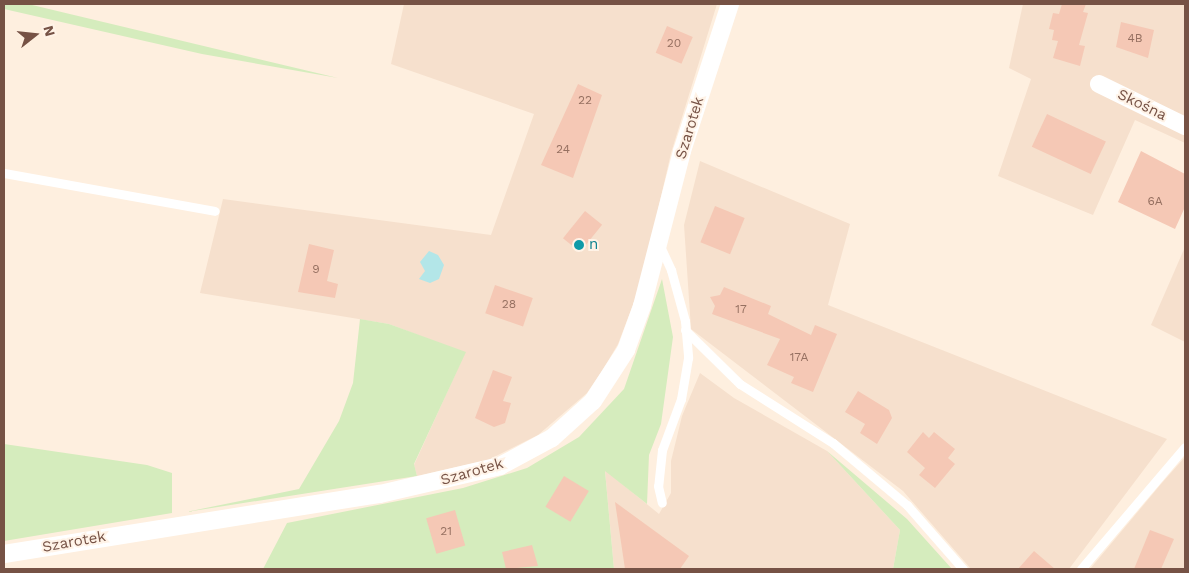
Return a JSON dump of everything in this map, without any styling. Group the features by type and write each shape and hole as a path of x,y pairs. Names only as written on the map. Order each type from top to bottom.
{"street":[{"name":"Szarotek","path":"4,554 380,494 500,466 552,438 593,401 612,376 633,332 659,244 682,151 730,4"},
{"name":"Skośna","path":"1099,84 1185,126"}],"lane":[{"path":"4,173 214,211"},
{"path":"659,244 671,270 685,330 688,358 682,391 662,450 658,486 662,504"},
{"path":"685,330 740,384 833,443 906,505 963,569"},
{"path":"1081,569 1185,447"}],"shaded area":[{"path":"404,4 717,4 671,153 641,284 618,344 602,371 587,393 538,435 488,460 417,476 414,465 465,353 389,324 200,293 223,199 491,235 534,114 391,64"},
{"path":"1023,4 1185,4 1185,143 1135,120 1093,215 998,176 1031,79 1009,68"},
{"path":"700,161 850,224 828,305 1167,439 1069,569 971,569 903,491 691,329 684,225"},
{"path":"1185,247 1185,342 1151,325"},
{"path":"700,373 734,398 827,451 900,530 893,569 614,569 605,470 659,514 671,493 671,461 682,416"},
{"path":"1185,457 1185,569 1090,569 1161,484"}],"green space":[{"path":"4,4 28,4 338,78 202,54 4,9"},
{"path":"662,279 673,337 661,424 649,455 647,504 605,471 614,569 263,569 287,523 463,488 527,468 579,437 624,389"},
{"path":"360,319 389,324 466,352 414,464 417,476 186,512 299,489 339,421 353,383"},
{"path":"4,444 147,465 172,473 172,513 4,541"},
{"path":"827,451 907,519 952,569 893,569 900,530"}],"water":[{"path":"429,251 438,255 444,265 439,279 430,283 419,279 425,271 420,262"}],"building":[{"path":"1062,4 1086,4 1083,12 1088,13 1079,45 1085,46 1080,66 1053,58 1058,41 1052,40 1054,30 1049,29 1053,13 1059,14"},
{"path":"1121,22 1154,30 1148,58 1116,47"},
{"path":"667,26 693,37 681,64 656,53"},
{"path":"578,84 602,95 573,178 541,165"},
{"path":"1047,114 1106,141 1091,174 1032,147"},
{"path":"1141,151 1185,174 1185,207 1175,229 1118,202"},
{"path":"715,206 745,218 730,254 700,242"},
{"path":"585,211 602,225 580,252 563,238"},
{"path":"309,244 334,250 327,281 338,284 335,298 298,292"},
{"path":"495,285 533,298 523,326 485,313"},
{"path":"724,287 771,306 768,314 811,335 815,325 837,334 813,392 791,383 794,377 767,365 780,339 712,314 715,306 710,297 720,295"},
{"path":"493,370 512,377 503,401 511,403 505,423 494,427 475,418"},
{"path":"858,391 889,410 892,418 877,444 860,433 865,424 845,412"},
{"path":"923,432 929,438 934,432 955,449 948,458 955,464 935,488 919,475 925,468 907,452"},
{"path":"564,476 589,491 570,522 545,507"},
{"path":"615,502 689,556 680,569 625,569"},
{"path":"455,510 465,546 436,554 426,518"},
{"path":"1150,530 1174,539 1161,569 1134,569"},
{"path":"532,545 538,566 506,569 502,552"},
{"path":"1034,551 1055,569 1018,569"}],"place":[{"name":"n","path":"579,245"}]}
